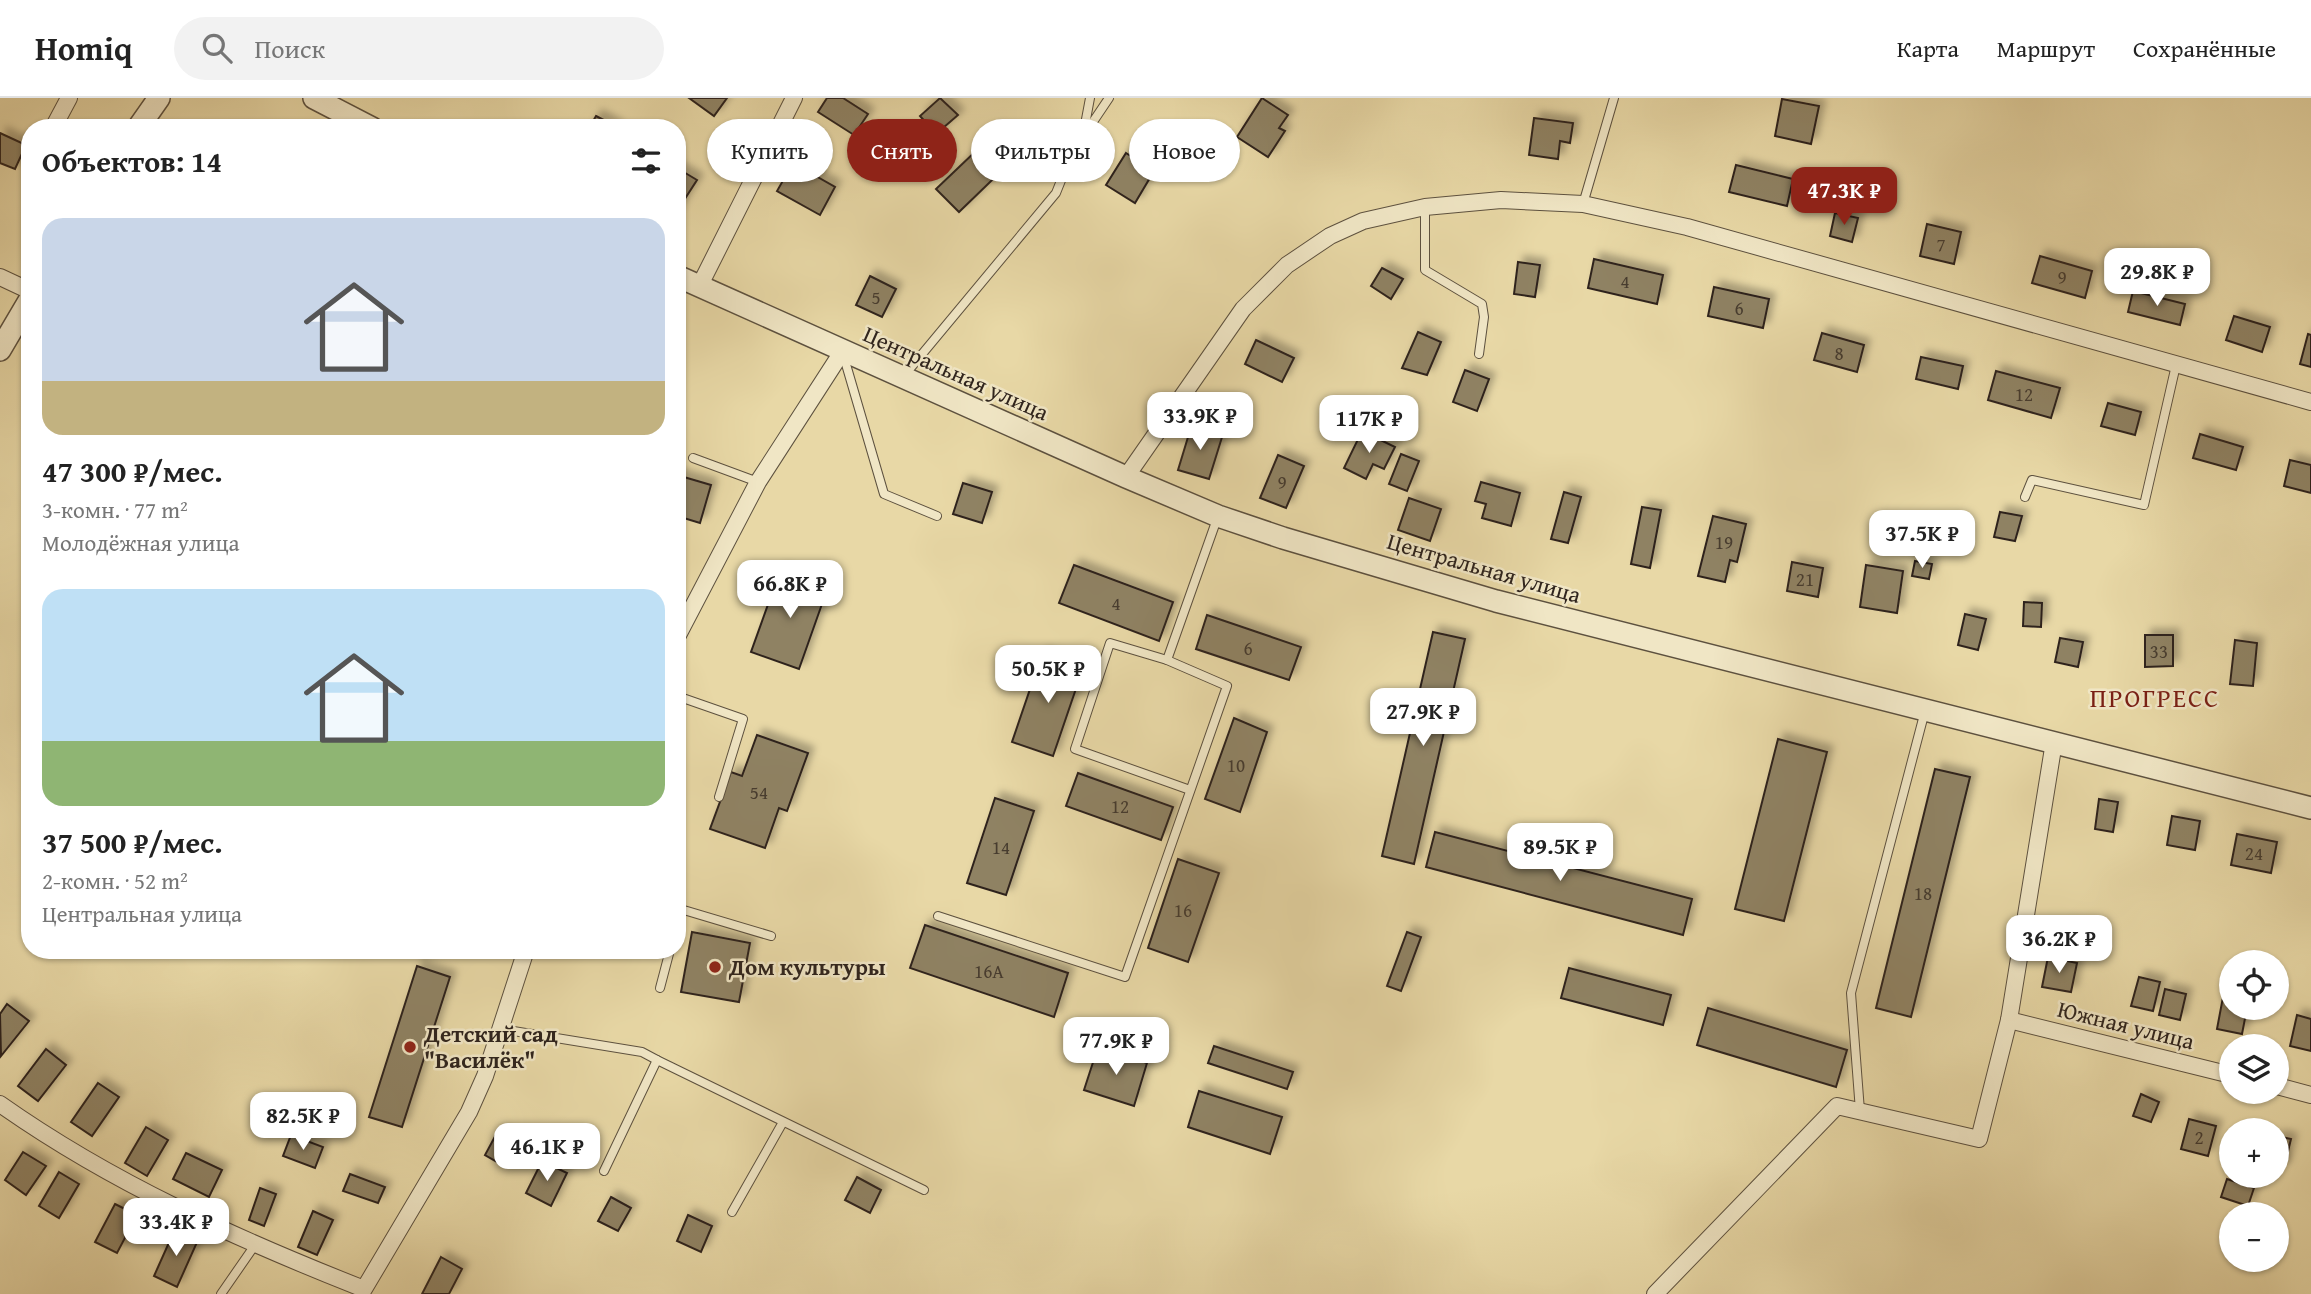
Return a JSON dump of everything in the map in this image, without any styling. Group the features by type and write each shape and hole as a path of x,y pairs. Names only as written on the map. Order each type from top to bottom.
{"street":[{"path":"58,119 69,98"},
{"path":"144,119 159,98"},
{"path":"699,287 794,98"},
{"path":"319,99 353,119"},
{"path":"1126,477 1243,309 1287,265 1330,236 1363,221 1425,207 1501,200 1583,204 1687,227 2311,402"},
{"path":"0,277 21,287"},
{"name":"Центральная улица","path":"686,280 842,352 903,376 1218,516 1496,601 2311,808"},
{"path":"0,350 21,314"},
{"path":"686,620 758,482 842,352"},
{"path":"1655,1294 1837,1106 1979,1139 2009,1020 2054,742"},
{"path":"0,1104 59,1145 255,1245 369,1291 469,1112 501,1028 523,959"},
{"name":"Южная улица","path":"2009,1020 2219,1072"},
{"path":"2289,1089 2311,1095"}],"lane":[{"path":"1086,119 1090,98"},
{"path":"1093,119 1109,98"},
{"path":"1583,204 1614,98"},
{"path":"903,376 1056,193 1060,182"},
{"path":"1425,207 1425,270 1482,304 1484,317 1479,354"},
{"path":"842,352 884,494 937,516"},
{"path":"2025,497 2032,480 2144,505 2176,365"},
{"path":"693,458 758,482"},
{"path":"1167,660 1218,516"},
{"path":"938,916 1125,977 1227,686 1167,660 1110,643 1075,749 1190,790"},
{"path":"686,699 743,719 719,797"},
{"path":"1860,1111 1851,993 1925,711"},
{"path":"686,911 771,936"},
{"path":"660,988 668,959"},
{"path":"501,1028 642,1052 924,1190"},
{"path":"604,1171 657,1060"},
{"path":"732,1212 783,1122"},
{"path":"221,1294 255,1245"}],"building":[{"path":"689,98 727,98 714,116"},
{"path":"827,98 843,98 868,114 865,119 847,119 847,131 833,119 818,112"},
{"path":"940,98 958,115 953,119 923,119 920,116"},
{"path":"1262,98 1288,115 1279,128 1285,131 1268,157 1240,139 1240,132"},
{"path":"1782,99 1819,106 1811,144 1775,136"},
{"path":"1534,118 1573,123 1570,143 1560,141 1558,159 1529,155"},
{"path":"0,133 21,143 21,156 15,169 0,163"},
{"path":"1126,153 1129,155 1129,182 1147,182 1135,203 1106,185 1108,182 1115,182 1115,171"},
{"path":"971,156 971,182 990,182 959,212 936,189 943,182 957,182 957,169"},
{"path":"1736,165 1793,179 1787,206 1729,192"},
{"path":"686,173 697,180 686,197"},
{"path":"782,182 826,182 835,187 820,215 777,191"},
{"path":"1835,213 1858,218 1852,242 1830,236"},
{"path":"1927,224 1961,232 1954,264 1920,256"},
{"path":"2040,256 2092,271 2085,298 2032,283"},
{"path":"1594,259 1663,275 1657,304 1588,288"},
{"path":"1518,262 1540,265 1535,297 1514,294"},
{"path":"1382,268 1403,279 1391,299 1371,286"},
{"path":"870,276 896,289 882,317 856,305"},
{"path":"1714,287 1769,299 1763,328 1708,316"},
{"path":"2133,291 2185,304 2180,325 2128,312"},
{"path":"2234,316 2270,327 2262,352 2226,340"},
{"path":"1418,332 1441,342 1427,375 1402,368"},
{"path":"1822,333 1864,345 1857,372 1814,360"},
{"path":"2308,334 2311,335 2311,367 2300,364"},
{"path":"1256,340 1294,358 1282,382 1245,364"},
{"path":"1921,357 1963,366 1958,389 1916,379"},
{"path":"1465,370 1489,379 1477,411 1453,402"},
{"path":"1996,371 2060,388 2051,418 1988,400"},
{"path":"2108,403 2141,412 2135,435 2101,426"},
{"path":"1192,424 1223,434 1209,479 1178,470"},
{"path":"1362,431 1395,447 1384,469 1373,464 1366,479 1344,468"},
{"path":"2200,434 2243,447 2236,470 2193,458"},
{"path":"1401,454 1419,461 1407,491 1389,484"},
{"path":"1278,455 1304,466 1286,508 1260,498"},
{"path":"2290,460 2311,465 2311,493 2284,486"},
{"path":"686,478 711,485 700,523 686,519"},
{"path":"1481,482 1520,493 1511,526 1482,518 1486,504 1475,501"},
{"path":"963,483 992,492 982,523 953,514"},
{"path":"1564,492 1581,497 1568,543 1551,539"},
{"path":"1409,498 1441,509 1430,541 1398,530"},
{"path":"1642,507 1661,510 1650,568 1631,564"},
{"path":"2000,512 2022,516 2015,541 1994,537"},
{"path":"1713,516 1746,524 1737,562 1730,560 1725,582 1698,576"},
{"path":"1915,561 1932,564 1929,579 1912,576"},
{"path":"1792,562 1823,568 1818,597 1787,591"},
{"path":"1074,565 1173,602 1159,641 1059,603"},
{"path":"1866,565 1903,571 1897,613 1860,607"},
{"path":"780,571 828,587 799,669 751,652"},
{"path":"2024,602 2042,603 2041,627 2023,626"},
{"path":"1965,614 1986,619 1978,650 1958,645"},
{"path":"1207,615 1301,647 1289,680 1196,649"},
{"path":"1433,632 1465,639 1414,864 1382,856"},
{"path":"2145,635 2173,635 2173,666 2145,667"},
{"path":"2060,638 2083,642 2078,667 2055,662"},
{"path":"2235,640 2257,643 2253,686 2230,684"},
{"path":"1042,654 1083,668 1053,756 1012,742"},
{"path":"1234,718 1267,732 1240,812 1205,799"},
{"path":"757,735 808,753 787,811 779,808 765,848 710,829 731,772 742,776"},
{"path":"1778,739 1827,752 1784,921 1735,909"},
{"path":"1935,769 1970,777 1911,1017 1876,1008"},
{"path":"1078,773 1173,807 1161,840 1066,806"},
{"path":"995,798 1034,811 1006,895 967,883"},
{"path":"2099,799 2118,802 2113,832 2095,829"},
{"path":"2172,816 2200,821 2195,850 2167,845"},
{"path":"1435,832 1692,899 1683,935 1426,867"},
{"path":"2237,834 2277,842 2271,873 2231,865"},
{"path":"1178,859 1219,873 1188,962 1148,948"},
{"path":"925,925 1068,973 1054,1017 910,968"},
{"name":"Дом культуры","path":"692,932 750,943 739,1002 681,992"},
{"path":"1407,932 1421,937 1401,991 1387,986"},
{"path":"2048,957 2077,963 2071,992 2042,987"},
{"name":"Детский сад \"Василёк\"","path":"417,966 450,977 402,1127 369,1117"},
{"path":"1569,968 1671,995 1663,1025 1561,998"},
{"path":"2139,977 2160,982 2153,1011 2131,1006"},
{"path":"2165,989 2186,994 2180,1020 2159,1015"},
{"path":"7,1004 29,1021 1,1056 0,1014"},
{"path":"1708,1008 1847,1050 1836,1087 1697,1045"},
{"path":"2297,1015 2311,1019 2311,1051 2290,1046"},
{"path":"2219,1018 2245,1020 2242,1034 2217,1029"},
{"path":"1214,1046 1293,1072 1287,1089 1208,1063"},
{"path":"1098,1047 1147,1063 1134,1106 1084,1090"},
{"path":"46,1049 66,1065 38,1101 18,1086"},
{"path":"98,1083 119,1097 92,1136 71,1122"},
{"path":"1199,1091 1282,1117 1270,1154 1188,1127"},
{"path":"2141,1094 2159,1102 2151,1122 2133,1116"},
{"path":"2189,1119 2216,1126 2208,1156 2181,1149"},
{"path":"146,1127 168,1140 147,1176 125,1163"},
{"path":"498,1131 519,1143 506,1167 485,1155"},
{"path":"291,1135 323,1147 315,1168 283,1156"},
{"path":"23,1152 46,1166 26,1195 5,1180"},
{"path":"186,1153 222,1170 209,1197 173,1179"},
{"path":"542,1161 567,1173 551,1206 526,1193"},
{"path":"59,1172 79,1184 59,1218 39,1206"},
{"path":"350,1174 385,1187 378,1203 343,1191"},
{"path":"857,1177 881,1190 870,1213 845,1200"},
{"path":"260,1188 276,1194 264,1226 249,1220"},
{"path":"2224,1188 2254,1188 2249,1202 2236,1202 2221,1197"},
{"path":"611,1197 631,1208 618,1231 598,1221"},
{"path":"115,1204 137,1215 117,1253 95,1242"},
{"path":"313,1211 333,1220 317,1255 298,1247"},
{"path":"688,1215 712,1226 701,1252 677,1241"},
{"path":"175,1229 198,1240 177,1287 154,1276"},
{"path":"441,1257 462,1269 449,1294 422,1294"}],"place":[{"name":"Дом культуры","path":"715,967"},
{"name":"Детский сад \"Василёк\"","path":"410,1047"}],"district":[{"name":"ПРОГРЕСС","path":"2155,698"}]}
